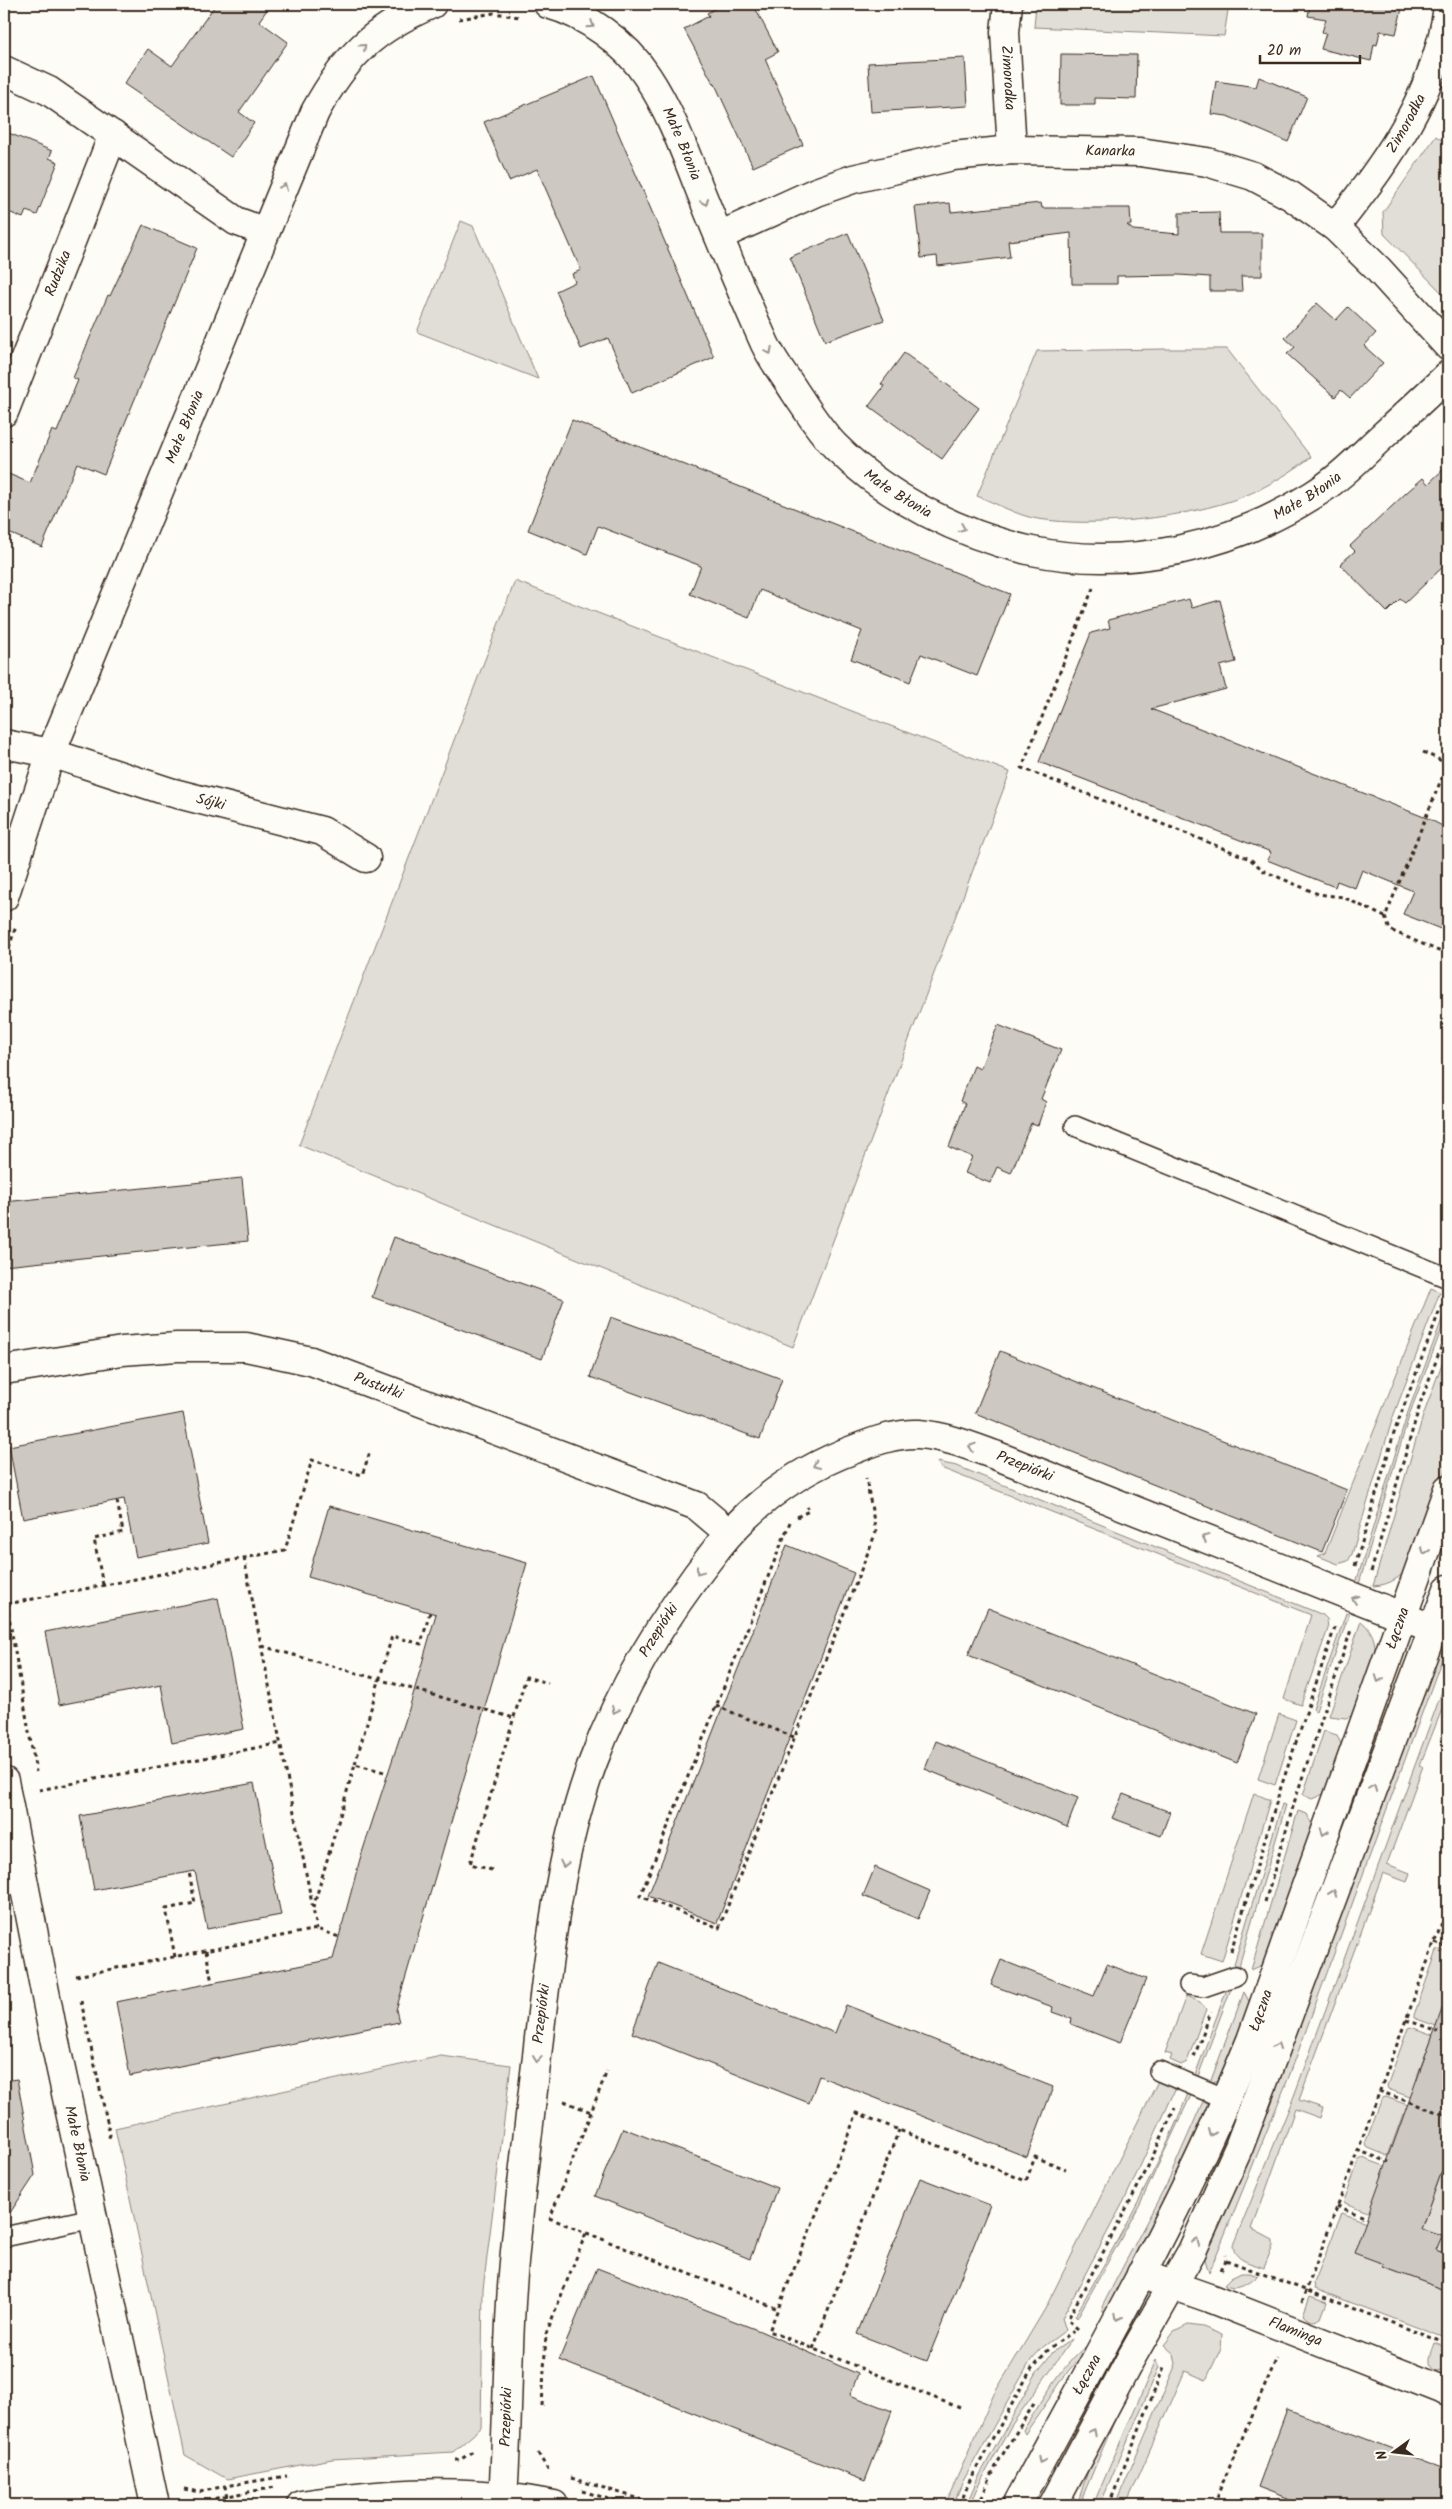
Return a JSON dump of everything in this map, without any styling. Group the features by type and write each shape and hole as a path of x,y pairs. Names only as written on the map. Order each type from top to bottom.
{"street":[{"name":"Małe Błonia","path":"12,907 51,753 315,112 348,60 377,34 404,16 432,4"},
{"name":"Małe Błonia","path":"548,4 582,18 607,35 626,50 646,74 667,112 769,351 811,416 835,446 873,479 932,515 1008,545 1051,555 1139,556 1170,552 1222,539 1272,519 1315,494 1347,470 1448,375"},
{"name":"Zimorodka","path":"1008,4 1005,32 1012,150"},
{"name":"Zimorodka","path":"1335,226 1368,185 1412,117 1430,80 1445,33 1448,7"},
{"path":"4,70 49,91 236,221 265,232"},
{"name":"Rudzika","path":"4,412 113,135"},
{"name":"Kanarka","path":"719,236 816,192 853,179 953,156 1012,150 1140,152 1207,162 1253,176 1291,196 1335,226 1448,346"},
{"path":"4,744 51,753"},
{"name":"Sójki","path":"51,753 170,792 322,831 366,858"},
{"name":"Pustułki","path":"4,1370 122,1351 177,1347 246,1347 311,1361 697,1506 729,1533"},
{"name":"Przepiórki","path":"503,2497 515,2245 552,1930 564,1863 586,1784 615,1710 667,1618 729,1533 776,1490 808,1468 876,1441 906,1435 932,1436 995,1455 1434,1629"},
{"name":"Łączna","path":"1016,2505 1141,2274 1192,2174 1226,2099 1250,2040 1448,1489"},
{"name":"Łączna","path":"1053,2505 1192,2251 1257,2101 1342,1866 1448,1589"},
{"name":"Małe Błonia","path":"4,1781 93,2218 154,2505"},
{"name":"Flaminga","path":"1141,2274 1448,2392"},
{"path":"301,2505 401,2493 448,2492 503,2497 554,2505"}],"lane":[{"path":"1075,1126 1448,1278"},
{"path":"1190,1985 1203,1987 1235,1976"},
{"path":"1159,2071 1226,2099"},
{"path":"4,2237 93,2218"}],"path":[{"path":"455,20 494,13 523,18"},
{"path":"1096,578 1022,768 1250,859 1264,871 1318,894 1343,897 1385,917"},
{"path":"1423,752 1448,763 1385,917 1390,930 1448,955"},
{"path":"4,963 12,907"},
{"path":"1351,1574 1357,1561 1409,1391 1442,1302"},
{"path":"1369,1577 1421,1401 1448,1329"},
{"path":"7,1604 284,1550 312,1460 362,1475 370,1452"},
{"path":"806,1502 809,1511 790,1520 640,1896 719,1928 876,1532 866,1475"},
{"path":"103,1585 94,1539 123,1532 117,1501"},
{"path":"244,1558 317,1929"},
{"path":"313,1909 392,1636 421,1644 430,1612"},
{"path":"1231,1953 1284,1778 1337,1616"},
{"path":"262,1646 514,1718"},
{"path":"492,1870 470,1864 526,1677 548,1683"},
{"path":"716,1706 794,1737"},
{"path":"39,1790 281,1742"},
{"path":"355,1764 388,1773"},
{"path":"175,1957 166,1909 195,1903 189,1872"},
{"path":"1306,2289 1448,1906"},
{"path":"76,1976 317,1929 339,1937"},
{"path":"1435,1943 1448,1948"},
{"path":"206,1951 212,1983"},
{"path":"1192,2063 1214,2004"},
{"path":"1406,2020 1438,2031"},
{"path":"550,2218 607,2071"},
{"path":"1379,2091 1448,2116"},
{"path":"559,2099 591,2112"},
{"path":"1072,2324 1069,2317 1145,2173 1176,2107"},
{"path":"960,2408 769,2331 856,2113 1026,2181 1035,2157 1066,2169"},
{"path":"813,2348 899,2130"},
{"path":"1357,2150 1389,2162"},
{"path":"1337,2206 1367,2218"},
{"path":"543,2216 778,2309"},
{"path":"542,2406 546,2334 586,2233"},
{"path":"1226,2260 1448,2344"},
{"path":"960,2505 969,2482 1032,2368 1050,2348 1076,2328"},
{"path":"1212,2505 1280,2352 1292,2331"},
{"path":"1109,2505 1157,2387 1165,2366 1165,2358"},
{"path":"536,2448 544,2466 552,2473"},
{"path":"564,2476 606,2487 660,2505"}],"shaded area":[{"path":"1036,4 1229,4 1224,36 1034,27"},
{"path":"1436,136 1448,145 1448,299 1384,234 1383,212"},
{"path":"461,221 473,226 538,379 417,332"},
{"path":"1227,349 1311,457 1278,479 1242,497 1195,511 1168,516 1114,522 1061,522 1030,517 977,496 1037,351"},
{"path":"515,581 1010,772 793,1347 299,1145"},
{"path":"1431,1288 1440,1292 1393,1417 1352,1554 1348,1561 1338,1564 1318,1556 1325,1553"},
{"path":"1448,1303 1448,1312 1410,1413 1359,1584 1356,1583 1408,1412"},
{"path":"1448,1347 1448,1465 1412,1563 1395,1579 1385,1584 1373,1586 1423,1416"},
{"path":"937,1462 957,1466 1323,1615 1327,1619 1328,1629 1301,1705 1284,1699 1311,1615 941,1468"},
{"path":"1346,1613 1349,1614 1316,1711 1313,1709"},
{"path":"1448,1615 1448,1642 1290,2074 1209,2273 1204,2256"},
{"path":"1361,1621 1370,1630 1374,1641 1374,1666 1370,1678 1356,1714 1346,1718 1329,1716"},
{"path":"1448,1675 1448,1694 1420,1765 1423,1766 1387,1864 1410,1873 1407,1882 1383,1873 1299,2100 1323,2108 1320,2118 1295,2109 1252,2229 1273,2240 1273,2245 1264,2268 1240,2258 1236,2255 1233,2245 1294,2096"},
{"path":"1279,1714 1296,1720 1275,1785 1258,1779"},
{"path":"1324,1731 1337,1735 1343,1749 1328,1792 1312,1799 1303,1795"},
{"path":"1254,1793 1270,1800 1222,1961 1201,1954"},
{"path":"1282,1804 1286,1805 1239,1966 1234,1964"},
{"path":"1298,1811 1307,1814 1314,1829 1265,1964 1251,1970"},
{"path":"1441,1950 1448,1953 1448,2002 1439,2027 1414,2018 1414,2015 1437,1951"},
{"path":"1228,1986 1232,1986 1197,2079 1194,2078"},
{"path":"1244,1992 1250,2003 1222,2079 1210,2083"},
{"path":"1186,1996 1200,2002 1206,2009 1187,2062 1181,2065 1170,2060 1172,2055 1165,2053"},
{"path":"1411,2027 1433,2035 1417,2076 1448,2088 1448,2111 1388,2089 1387,2086 1408,2028"},
{"path":"441,2056 511,2065 483,2289 481,2428 453,2452 332,2459 227,2479 185,2455 115,2128"},
{"path":"1159,2079 1177,2086 1126,2197 1062,2318 1066,2330 1043,2347 1031,2360 963,2481 953,2505 945,2505 994,2394 1045,2309"},
{"path":"1189,2091 1192,2093 1140,2204 1077,2318 1075,2316 1151,2177"},
{"path":"1386,2097 1448,2120 1448,2141 1434,2136 1435,2126 1403,2114 1388,2156 1366,2147 1365,2144 1382,2098"},
{"path":"1204,2099 1210,2110 1108,2315 1103,2312 1102,2307 1168,2181"},
{"path":"1363,2158 1387,2167 1370,2213 1344,2201 1359,2160"},
{"path":"1445,2163 1448,2164 1448,2255 1436,2250 1441,2236 1421,2229"},
{"path":"1342,2213 1366,2222 1383,2267 1448,2291 1448,2339 1315,2289 1314,2283"},
{"path":"1241,2273 1250,2273 1258,2276 1251,2282 1238,2287 1233,2288 1224,2285 1231,2278"},
{"path":"1310,2296 1327,2302 1321,2318 1314,2321 1307,2319 1303,2315"},
{"path":"1188,2325 1203,2327 1222,2335 1221,2348 1206,2380 1185,2371 1126,2505 1115,2505 1176,2364 1174,2354 1164,2345 1174,2332"},
{"path":"1072,2339 1011,2426 976,2490 970,2505 966,2505 977,2480 1037,2372 1053,2352"},
{"path":"1435,2343 1448,2348 1448,2369 1437,2371 1431,2365 1430,2359"},
{"path":"1085,2347 1088,2349 1069,2370 1025,2434 1023,2430 1051,2386 1068,2364"},
{"path":"1156,2360 1159,2367 1100,2505 1093,2505"},
{"path":"1133,2377 1079,2505 1077,2505 1098,2440"}],"building":[{"path":"216,4 271,4 259,21 288,42 239,112 254,123 231,157 124,84 148,49 172,66"},
{"path":"723,4 753,4 778,52 765,59 803,145 753,167 714,82 684,29 709,16 707,13"},
{"path":"1310,4 1403,4 1396,34 1380,31 1377,45 1374,44 1371,61 1321,49 1326,33 1322,32 1326,19 1308,16"},
{"path":"1061,54 1137,55 1136,99 1095,98 1095,105 1060,105"},
{"path":"965,58 968,106 871,112 868,63"},
{"path":"594,76 714,357 632,393 608,338 581,349 556,291 575,282 572,274 581,270 537,169 509,181 484,122"},
{"path":"1259,77 1307,97 1288,142 1227,116 1211,114 1216,81 1256,87"},
{"path":"4,131 52,151 49,158 58,162 37,215 26,211 23,218 4,210"},
{"path":"950,203 951,212 1041,203 1042,208 1130,208 1131,225 1127,225 1133,230 1179,234 1179,213 1219,212 1220,233 1262,233 1262,276 1241,276 1242,291 1210,291 1210,277 1179,275 1117,276 1117,284 1072,284 1071,233 1008,241 1010,257 938,266 937,256 921,258 915,207"},
{"path":"143,225 197,248 104,474 77,463 42,547 4,531 4,472 30,483 52,430 57,432 78,380 73,378 108,295 110,296"},
{"path":"848,233 884,320 825,341 790,257"},
{"path":"1317,303 1336,320 1348,307 1376,333 1364,346 1383,363 1350,398 1341,390 1335,397 1287,354 1295,347 1285,338"},
{"path":"904,353 979,408 942,459 869,406 884,386 881,384"},
{"path":"572,420 1010,594 977,676 921,654 910,682 851,659 862,631 760,590 749,618 690,594 701,566 598,526 587,554 528,530"},
{"path":"1448,465 1448,562 1405,603 1400,599 1387,612 1340,564 1355,551 1350,546 1406,493 1423,478 1428,484"},
{"path":"1189,599 1192,608 1220,600 1236,662 1220,666 1226,689 1151,709 1429,819 1448,829 1448,932 1403,914 1413,891 1362,870 1355,888 1337,881 1335,887 1267,860 1271,852 1039,762 1091,633 1110,628 1108,620"},
{"path":"998,1025 1061,1050 1041,1099 1046,1102 1038,1125 1031,1123 1011,1173 997,1167 990,1183 965,1173 972,1157 949,1147 965,1104 960,1101 974,1066 980,1069"},
{"path":"242,1178 248,1241 4,1266 4,1202"},
{"path":"394,1237 564,1299 542,1359 372,1297"},
{"path":"611,1317 782,1379 760,1439 590,1377"},
{"path":"1000,1351 1347,1490 1322,1552 975,1413"},
{"path":"183,1413 208,1543 136,1557 124,1499 23,1519 9,1446"},
{"path":"329,1506 527,1563 396,2010 399,2022 130,2076 116,2002 333,1959 360,1859 409,1709 436,1614 308,1577"},
{"path":"787,1545 854,1573 717,1923 648,1896"},
{"path":"218,1598 244,1729 172,1743 161,1685 59,1705 45,1632"},
{"path":"988,1608 1256,1714 1237,1763 968,1655"},
{"path":"936,1741 1078,1798 1067,1827 925,1769"},
{"path":"254,1783 281,1915 207,1929 195,1871 94,1890 80,1816"},
{"path":"1123,1794 1170,1812 1161,1836 1112,1818"},
{"path":"875,1867 930,1891 918,1919 863,1896"},
{"path":"1001,1960 1094,1996 1107,1964 1146,1979 1120,2043 1071,2024 1072,2019 1052,2012 1053,2007 991,1985"},
{"path":"658,1963 835,2033 846,2005 1053,2087 1027,2157 819,2076 809,2103 632,2033"},
{"path":"1445,2001 1448,2002 1448,2154 1421,2229 1442,2236 1436,2250 1448,2255 1448,2291 1383,2267 1384,2264 1354,2253"},
{"path":"17,2079 35,2175 4,2222 4,2081"},
{"path":"623,2128 777,2188 750,2259 595,2196"},
{"path":"920,2178 990,2205 927,2361 857,2334"},
{"path":"597,2268 760,2331 858,2374 850,2395 892,2411 865,2481 559,2360"},
{"path":"1287,2409 1448,2470 1448,2505 1305,2505 1258,2487"}]}
